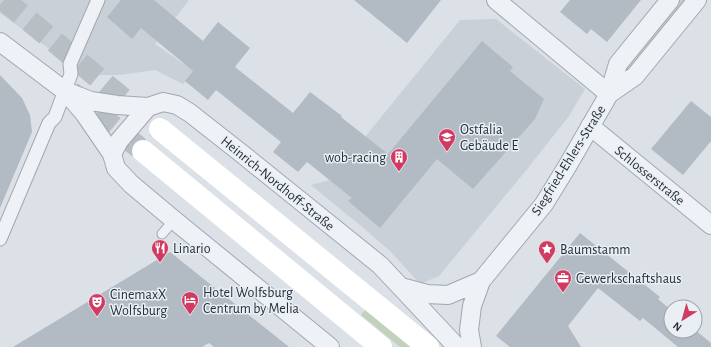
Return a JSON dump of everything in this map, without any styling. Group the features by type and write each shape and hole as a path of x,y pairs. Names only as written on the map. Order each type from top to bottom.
{"main road":[{"path":"160,129 428,347"},
{"path":"143,151 381,347"}],"street":[{"path":"0,239 49,123 55,117 71,74 70,64 98,0"},
{"name":"Siegfried-Ehlers-Straße","path":"496,0 609,94"},
{"name":"Siegfried-Ehlers-Straße","path":"472,347 469,330 472,306 481,281 544,204 609,94 618,64 670,0"},
{"name":"Siegfried-Ehlers-Straße","path":"609,94 634,76 697,0"},
{"name":"Heinrich-Nordhoff-Straße","path":"2,47 65,91 91,101 117,106 148,107 164,102 177,105 190,113 380,265 457,347"},
{"name":"Heinrich-Nordhoff-Straße","path":"65,91 116,148 116,168 132,184 330,347"},
{"path":"116,148 148,107"},
{"name":"Schlosserstraße","path":"590,126 711,225"},
{"name":"Siegfried-Ehlers-Straße","path":"401,287 428,294 448,295 481,281"}],"lane":[{"path":"162,234 174,220"}],"shaded area":[{"path":"0,0 189,0 155,44 194,71 183,84 155,70 120,75 95,75 70,64 0,13"},
{"name":"Ostfalia Gebäude E","path":"496,19 585,89 569,116 439,276 420,284 391,252 311,185 330,180 460,20"}],"green space":[{"path":"677,0 689,0 627,72 625,72 624,66"},
{"path":"367,308 414,347 400,347 361,315"}],"building":[{"path":"121,0 154,0 203,41 218,22 250,48 235,67 293,113 310,92 388,154 482,41 513,67 510,71 544,99 535,119 473,189 437,159 380,228 348,201 352,198 307,162 298,172 273,152 281,142 216,90 208,100 185,81 193,71 141,28 132,39 107,17"},
{"path":"354,0 441,0 407,43"},
{"path":"570,0 641,0 607,42 591,29 587,34 560,12"},
{"path":"0,75 22,98 30,115 32,132 0,208"},
{"path":"691,101 711,117 711,141 683,175 651,149"},
{"name":"Gewerkschaftshaus","path":"580,233 660,297 658,299 663,303 663,335 643,318 640,321 598,288 568,326 581,347 510,347 496,336"},
{"name":"Hotel Wolfsburg Centrum by Melia","path":"170,252 289,347 214,347 209,343 202,347 13,347"},
{"name":"Gewerkschaftshaus","path":"703,336 711,343 711,347 678,347 668,339 703,339"}],"tunnel":[{"path":"4,0 160,129"},
{"path":"71,92 143,151"}],"place":[{"name":"Ostfalia Gebäude E","path":"447,152"},
{"name":"wob-racing","path":"399,172"},
{"name":"Linario","path":"160,263"},
{"name":"Baumstamm","path":"547,264"},
{"name":"Gewerkschaftshaus","path":"563,293"},
{"name":"Hotel Wolfsburg Centrum by Melia","path":"190,315"},
{"name":"CinemaxX Wolfsburg","path":"97,317"}]}
